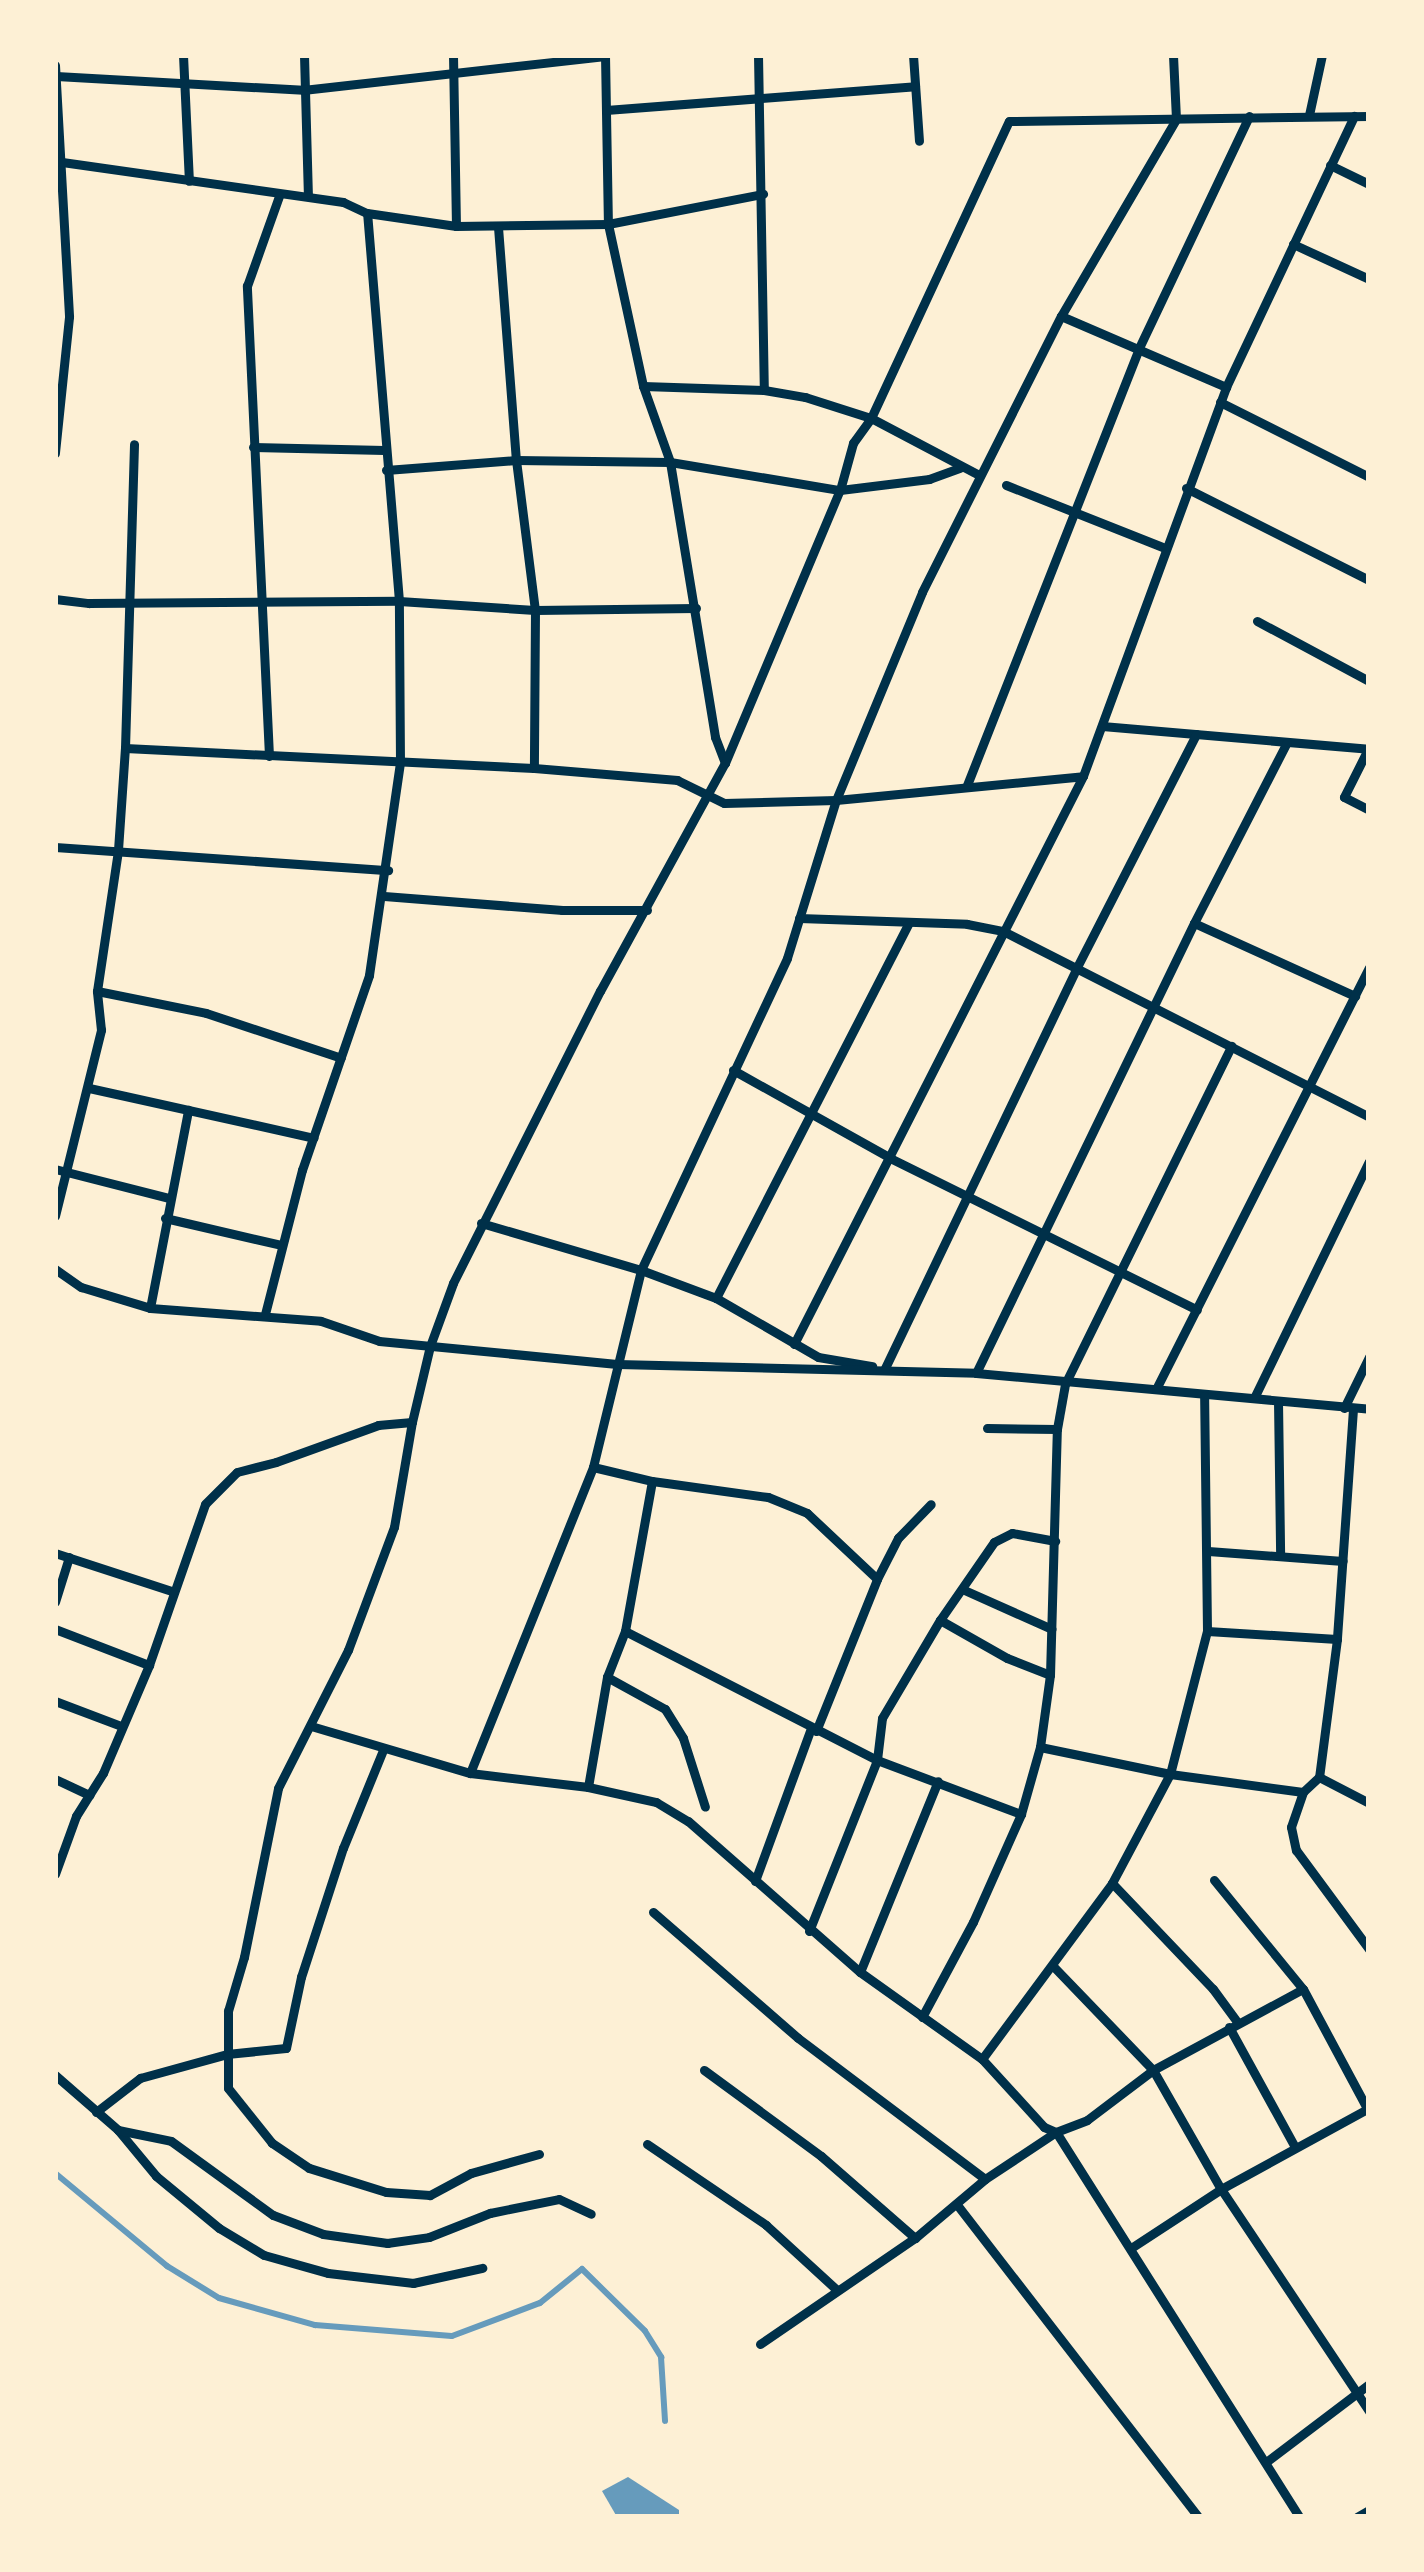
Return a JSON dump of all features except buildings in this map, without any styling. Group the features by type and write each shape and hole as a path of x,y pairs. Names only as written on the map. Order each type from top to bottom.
{"street":[{"path":"183,55 189,181"},
{"path":"304,55 308,196"},
{"path":"453,55 456,226"},
{"path":"56,76 303,90 605,55 608,224 643,386 670,462 715,737 724,764"},
{"path":"758,55 764,390"},
{"path":"913,55 919,141"},
{"path":"470,1773 592,1467 641,1270 788,958 836,800 922,592 978,474 1061,316 1176,119 1173,55"},
{"path":"1309,116 1322,55"},
{"path":"55,65 69,317 55,453"},
{"path":"606,110 915,86"},
{"path":"968,785 1138,350 1249,116"},
{"path":"794,1344 892,1160 1002,930 1083,776 1226,386 1354,116"},
{"path":"539,2154 471,2173 430,2195 386,2192 309,2168 272,2143 228,2088 228,2011 244,1958 278,1788 348,1650 394,1527 430,1346 481,1223 600,991 648,910 724,764 840,490 853,443 871,418 1008,122 1369,116"},
{"path":"59,161 280,196 308,196 343,202 367,213 456,226 608,224 763,194"},
{"path":"1330,165 1369,184"},
{"path":"270,756 247,286 280,196"},
{"path":"265,1314 281,1245 314,1138 370,975 388,870 400,762 399,602 367,213"},
{"path":"498,227 516,460 535,610 534,768"},
{"path":"1293,244 1369,279"},
{"path":"1061,316 1226,386"},
{"path":"643,386 764,390 871,418 960,468 978,474"},
{"path":"1220,402 1369,477"},
{"path":"55,1216 60,1170 89,1088 102,1030 97,991 118,850 131,603 134,444"},
{"path":"254,447 384,450"},
{"path":"386,470 516,460 670,462 840,490 929,479 960,468"},
{"path":"1006,485 1165,548"},
{"path":"1186,488 1369,580"},
{"path":"55,599 131,603 264,599 399,602 535,610 696,608"},
{"path":"1257,621 1369,681"},
{"path":"1102,726 1369,748 1344,797 1369,810"},
{"path":"884,1368 1076,969 1196,734"},
{"path":"976,1373 1286,742"},
{"path":"124,748 534,768 677,780 706,798 724,803 836,800 1083,776"},
{"path":"55,848 388,870"},
{"path":"384,896 562,910 648,910"},
{"path":"799,918 966,924 1002,930 1369,1117"},
{"path":"716,1298 908,922"},
{"path":"1194,923 1355,996"},
{"path":"1156,1389 1369,968"},
{"path":"97,991 206,1012 341,1058"},
{"path":"922,2017 973,1922 1021,1814 1040,1747 1050,1675 1057,1430 1065,1384 1231,1046"},
{"path":"732,1070 892,1160 1197,1310"},
{"path":"89,1088 314,1138"},
{"path":"150,1308 188,1110"},
{"path":"1254,1398 1369,1161"},
{"path":"60,1170 169,1198"},
{"path":"165,1218 281,1245"},
{"path":"481,1223 641,1270 716,1298 818,1357 884,1368 1369,1410"},
{"path":"55,1269 81,1287 150,1308 322,1321 379,1341 617,1364 854,1372 884,1368"},
{"path":"1369,1357 1348,1408 1337,1638 1320,1778 1303,1792 1291,1827 1296,1850 1369,1948"},
{"path":"982,2060 1112,1884 1170,1774 1208,1632 1204,1396"},
{"path":"1278,1401 1280,1553"},
{"path":"55,1874 76,1816 149,1664 205,1504 237,1472 276,1462 378,1424 412,1422"},
{"path":"986,1428 1057,1430"},
{"path":"592,1467 652,1481 768,1498 808,1513 877,1579"},
{"path":"588,1787 606,1677 625,1631 652,1481"},
{"path":"755,1881 877,1579 898,1538 931,1504"},
{"path":"809,1931 877,1760 882,1718 940,1620 994,1542 1012,1532 1054,1540"},
{"path":"1208,1551 1280,1553 1342,1561"},
{"path":"55,1553 174,1592"},
{"path":"55,1602 69,1557"},
{"path":"962,1589 1052,1628"},
{"path":"940,1620 1007,1658 1050,1675"},
{"path":"55,1629 149,1664"},
{"path":"625,1631 877,1760 1021,1814"},
{"path":"1208,1632 1337,1638"},
{"path":"606,1677 665,1709 683,1738 705,1807"},
{"path":"55,1701 121,1726"},
{"path":"311,1726 470,1773 588,1787 656,1802 688,1821 809,1931 982,2060 1044,2127 1056,2132 1300,2517"},
{"path":"1040,1747 1170,1774 1303,1792"},
{"path":"96,2112 140,2078 227,2054 286,2048 301,1977 342,1848 382,1750"},
{"path":"1320,1778 1369,1803"},
{"path":"55,1779 89,1795"},
{"path":"860,1972 938,1781"},
{"path":"1131,2248 1295,2146 1368,2109 1303,1989 1214,1880"},
{"path":"1112,1884 1213,1989 1295,2146"},
{"path":"653,1912 798,2038 985,2179"},
{"path":"1053,1966 1153,2070 1221,2190 1369,2411"},
{"path":"760,2344 915,2238 958,2206 985,2179 1056,2132 1087,2120 1153,2070 1303,1989"},
{"path":"704,2070 821,2156 915,2238"},
{"path":"55,2075 118,2130 156,2176 219,2228 264,2255 328,2274 412,2283 482,2268"},
{"path":"118,2130 171,2141 273,2215 323,2234 401,2241 429,2237 490,2213 559,2199 591,2214"},
{"path":"647,2144 766,2226 837,2290"},
{"path":"958,2206 1198,2517"},
{"path":"1266,2462 1369,2384"},
{"path":"1357,2517 1369,2510"}],"water":[{"path":"628,2477 679,2510 679,2517 617,2517 602,2491"}],"waterway":[{"path":"55,2173 167,2266 219,2298 315,2325 452,2336 540,2303 582,2269 645,2331 661,2357 665,2421"}]}
